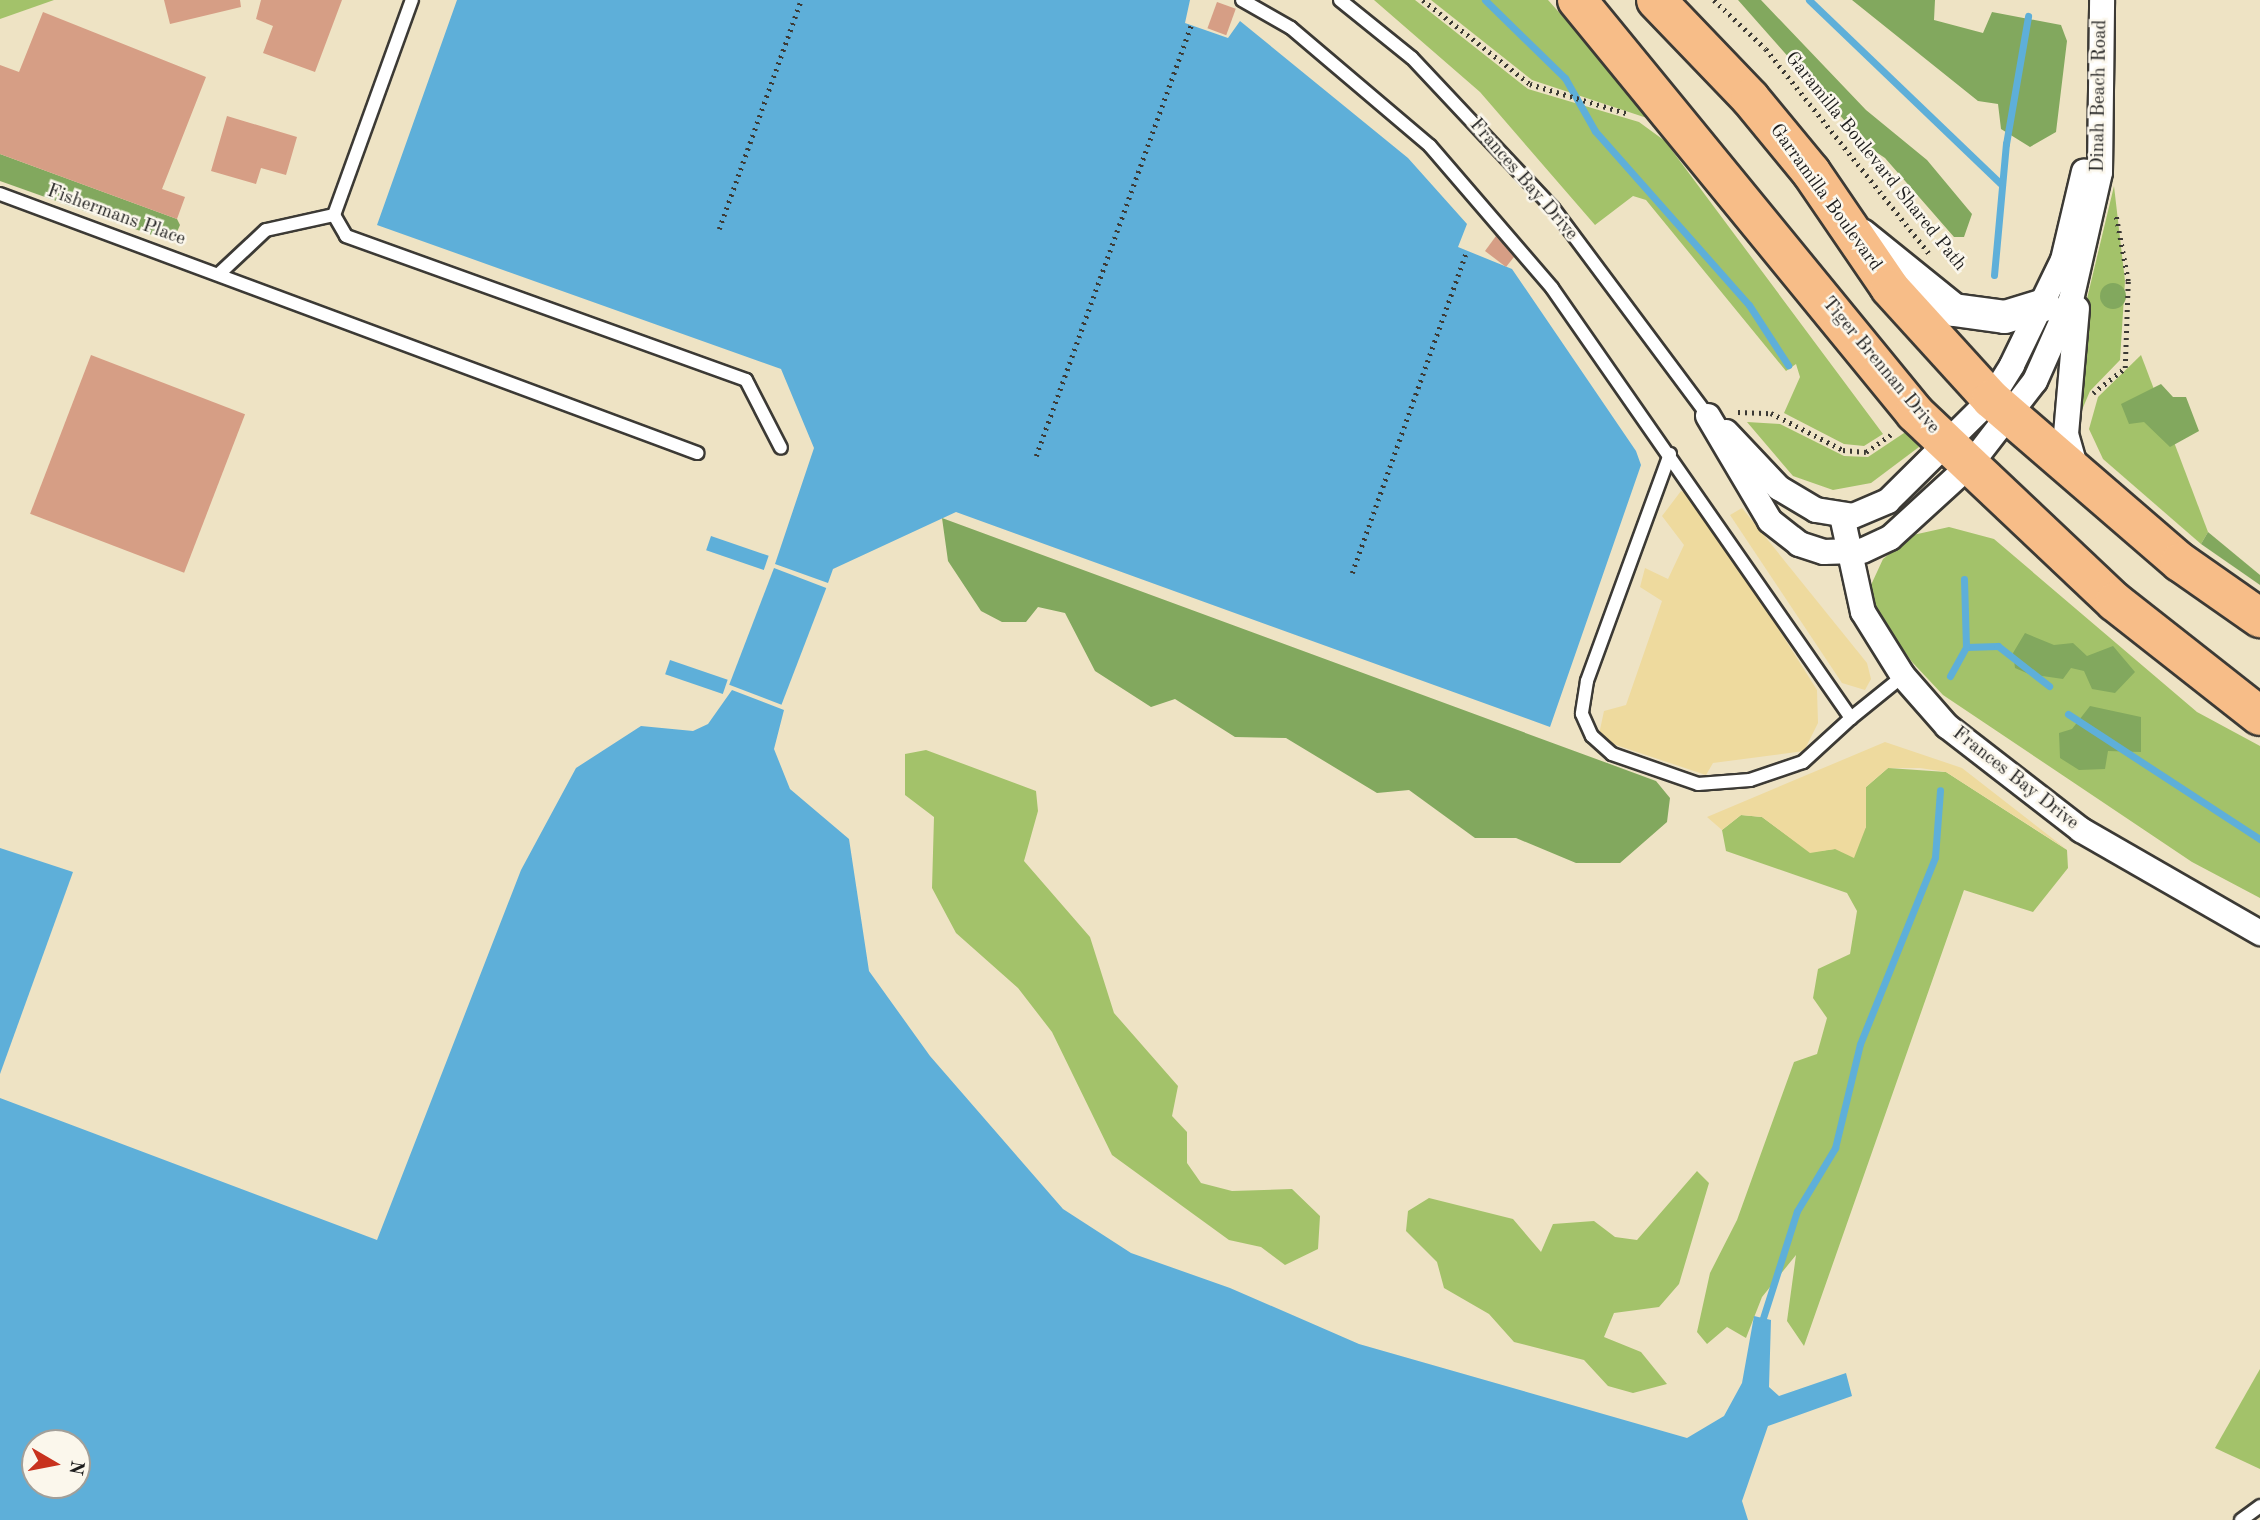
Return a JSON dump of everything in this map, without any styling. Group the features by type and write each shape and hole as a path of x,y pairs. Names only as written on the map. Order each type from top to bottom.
{"main road":[{"name":"Tiger Brennan Drive","path":"1577,0 1958,455 2115,603 2260,716"},
{"name":"Garramilla Boulevard","path":"1656,0 1749,98 1852,228 1890,288 2001,409"},
{"path":"2001,409 2077,475 2260,618"}],"street":[{"name":"Dinah Beach Road","path":"1847,553 1901,531 1958,455 2001,409 2058,334 2087,242 2100,172 2102,0"},
{"path":"2001,409 2073,228 2102,85"},
{"path":"1852,228 1954,310 2006,317 2044,305"},
{"path":"2077,475 2066,411 2087,242"},
{"name":"Frances Bay Drive","path":"1708,416 1790,497 1842,516 1847,553 1863,612 1903,676 1947,726 2017,785 2260,933"},
{"name":"Frances Bay Drive","path":"1708,416 1779,530 1811,549 1847,553"},
{"name":"Dinah Beach Road","path":"1842,516 1879,508 1958,455"}],"lane":[{"path":"412,0 334,215 346,236 746,380 781,448"},
{"path":"1242,0 1302,37 1430,146 1552,288 1670,454 1851,718"},
{"name":"Frances Bay Drive","path":"1340,0 1412,58 1553,208 1708,416"},
{"name":"Fishermans Place","path":"0,194 220,273 697,453"},
{"path":"220,273 266,230 334,215"},
{"path":"1670,454 1587,681 1582,714 1592,736 1612,754 1698,784 1750,780 1803,762 1903,676"},
{"path":"2241,1520 2260,1506"}],"path":[{"path":"719,229 801,0"},
{"path":"1423,0 1530,84 1638,117"},
{"name":"Garamilla Boulevard Shared Path","path":"1714,0 1766,49 1938,264"},
{"path":"1036,457 1191,25"},
{"path":"2089,404 2093,392 2126,368 2128,281 2117,207"},
{"path":"1352,573 1466,252"},
{"path":"1708,416 1771,413 1843,450 1866,452 1891,434 1885,424"}],"green space":[{"path":"0,0 54,0 0,19"},
{"path":"1374,0 1415,0 1528,89 1639,122 1665,141 1883,434 1864,446 1844,444 1784,413 1800,377 1796,364 1786,371 1646,200 1633,196 1595,225 1480,92"},
{"path":"1431,0 1548,0 1656,121 1532,80"},
{"path":"1738,0 1761,0 1866,110 1927,160 1972,214 1964,237 1954,237 1885,158 1867,146"},
{"path":"1852,0 1935,0 1934,20 1983,33 1992,12 2061,25 2067,41 2056,132 2030,147 2001,129 1998,104 1978,101"},
{"path":"0,154 177,219 180,225 173,241 0,181"},
{"path":"2114,186 2125,281 2120,360 2090,391 2079,417 2085,307"},
{"path":"2113,283 2122,287 2126,296 2122,305 2113,309 2104,305 2100,296 2104,287"},
{"path":"2141,355 2208,532 2201,544 2103,459 2089,429 2098,397"},
{"path":"2161,384 2173,397 2186,397 2199,431 2170,447 2144,422 2129,424 2121,404"},
{"path":"1747,422 1780,424 1844,456 1868,457 1910,429 1919,447 1871,483 1833,490 1793,476"},
{"path":"942,518 1656,781 1670,798 1667,822 1620,863 1576,863 1516,838 1475,838 1409,790 1377,793 1286,738 1235,737 1175,699 1151,707 1095,671 1065,613 1038,607 1026,622 1002,622 981,611 948,561"},
{"path":"1949,527 1994,539 2197,712 2260,746 2260,898 2192,862 1943,695 1912,662 1876,611 1871,585 1883,559 1913,535"},
{"path":"2208,532 2260,575 2260,585 2201,544"},
{"path":"2025,633 2054,645 2073,643 2087,656 2113,646 2135,672 2115,693 2092,689 2084,671 2071,668 2063,679 2029,674 2015,668 2013,653"},
{"path":"2090,706 2141,717 2141,752 2108,751 2105,769 2079,770 2060,758 2059,733 2072,729"},
{"path":"926,750 1036,791 1038,811 1024,861 1090,937 1114,1013 1178,1086 1172,1116 1187,1132 1187,1163 1201,1183 1232,1191 1292,1189 1320,1216 1318,1249 1285,1265 1261,1247 1229,1240 1112,1155 1052,1032 1018,988 956,933 932,888 934,817 905,795 905,754"},
{"path":"1888,768 1946,772 2067,850 2068,868 2033,912 1964,890 1804,1346 1787,1321 1796,1255 1762,1297 1746,1338 1727,1327 1707,1344 1697,1332 1710,1273 1737,1220 1794,1062 1817,1054 1827,1018 1813,998 1818,969 1850,954 1857,911 1847,893 1726,851 1722,830 1741,815 1762,817 1810,852 1835,849 1856,840 1866,827 1866,787"},
{"path":"1697,1171 1709,1183 1679,1284 1659,1307 1614,1313 1604,1337 1641,1352 1667,1384 1633,1393 1608,1386 1584,1360 1514,1342 1489,1314 1444,1288 1437,1262 1406,1231 1408,1211 1429,1198 1513,1219 1541,1252 1553,1224 1594,1221 1615,1237 1637,1240"},
{"path":"2260,1369 2260,1469 2215,1448"}],"sand":[{"path":"1681,491 1695,496 1817,690 1818,723 1804,751 1713,763 1706,775 1598,739 1604,711 1626,705 1662,601 1640,587 1645,568 1668,579 1684,545 1662,516"},
{"path":"1742,508 1867,663 1871,679 1865,690 1842,683 1730,515"},
{"path":"1885,742 1962,768 2066,849 1946,772 1920,768 1888,768 1866,787 1866,827 1854,858 1835,849 1810,853 1762,817 1741,815 1722,830 1707,817"}],"water":[{"path":"457,0 1190,0 1185,23 1228,38 1240,21 1408,158 1467,224 1458,247 1512,269 1636,451 1641,465 1550,727 956,512 833,569 828,583 775,564 814,448 781,369 377,225"},
{"path":"711,536 769,556 764,570 706,550"},
{"path":"774,568 826,588 781,705 729,685"},
{"path":"670,660 728,680 723,694 665,674"},
{"path":"732,690 784,710 774,749 790,789 849,839 869,971 930,1056 1063,1209 1131,1253 1230,1288 1359,1344 1687,1438 1724,1416 1742,1383 1754,1316 1771,1320 1769,1387 1779,1396 1846,1373 1852,1396 1768,1426 1742,1501 1748,1520 0,1520 0,1098 377,1240 521,870 576,768 641,726 693,731 708,724"},
{"path":"0,848 73,872 0,1074"}],"building":[{"path":"164,0 240,0 241,7 170,24"},
{"path":"261,0 342,0 315,72 263,53 273,26 256,19"},
{"path":"1217,2 1236,9 1226,35 1207,28"},
{"path":"43,12 206,77 162,189 185,197 177,219 0,154 0,65 19,72"},
{"path":"227,116 297,137 286,175 261,168 256,184 211,171"},
{"path":"1496,236 1514,257 1506,267 1485,251"},
{"path":"91,355 245,414 184,573 30,514"}],"waterway":[{"path":"1485,0 1565,78 1595,131 1749,305 1788,365"},
{"path":"1809,0 2002,185"},
{"path":"1994,275 2006,144 2028,16"},
{"path":"1950,676 1966,647 1964,579"},
{"path":"1966,647 1998,646 2049,686"},
{"path":"2068,714 2260,839"},
{"path":"1763,1318 1797,1211 1835,1148 1860,1044 1935,857 1940,790"}]}
